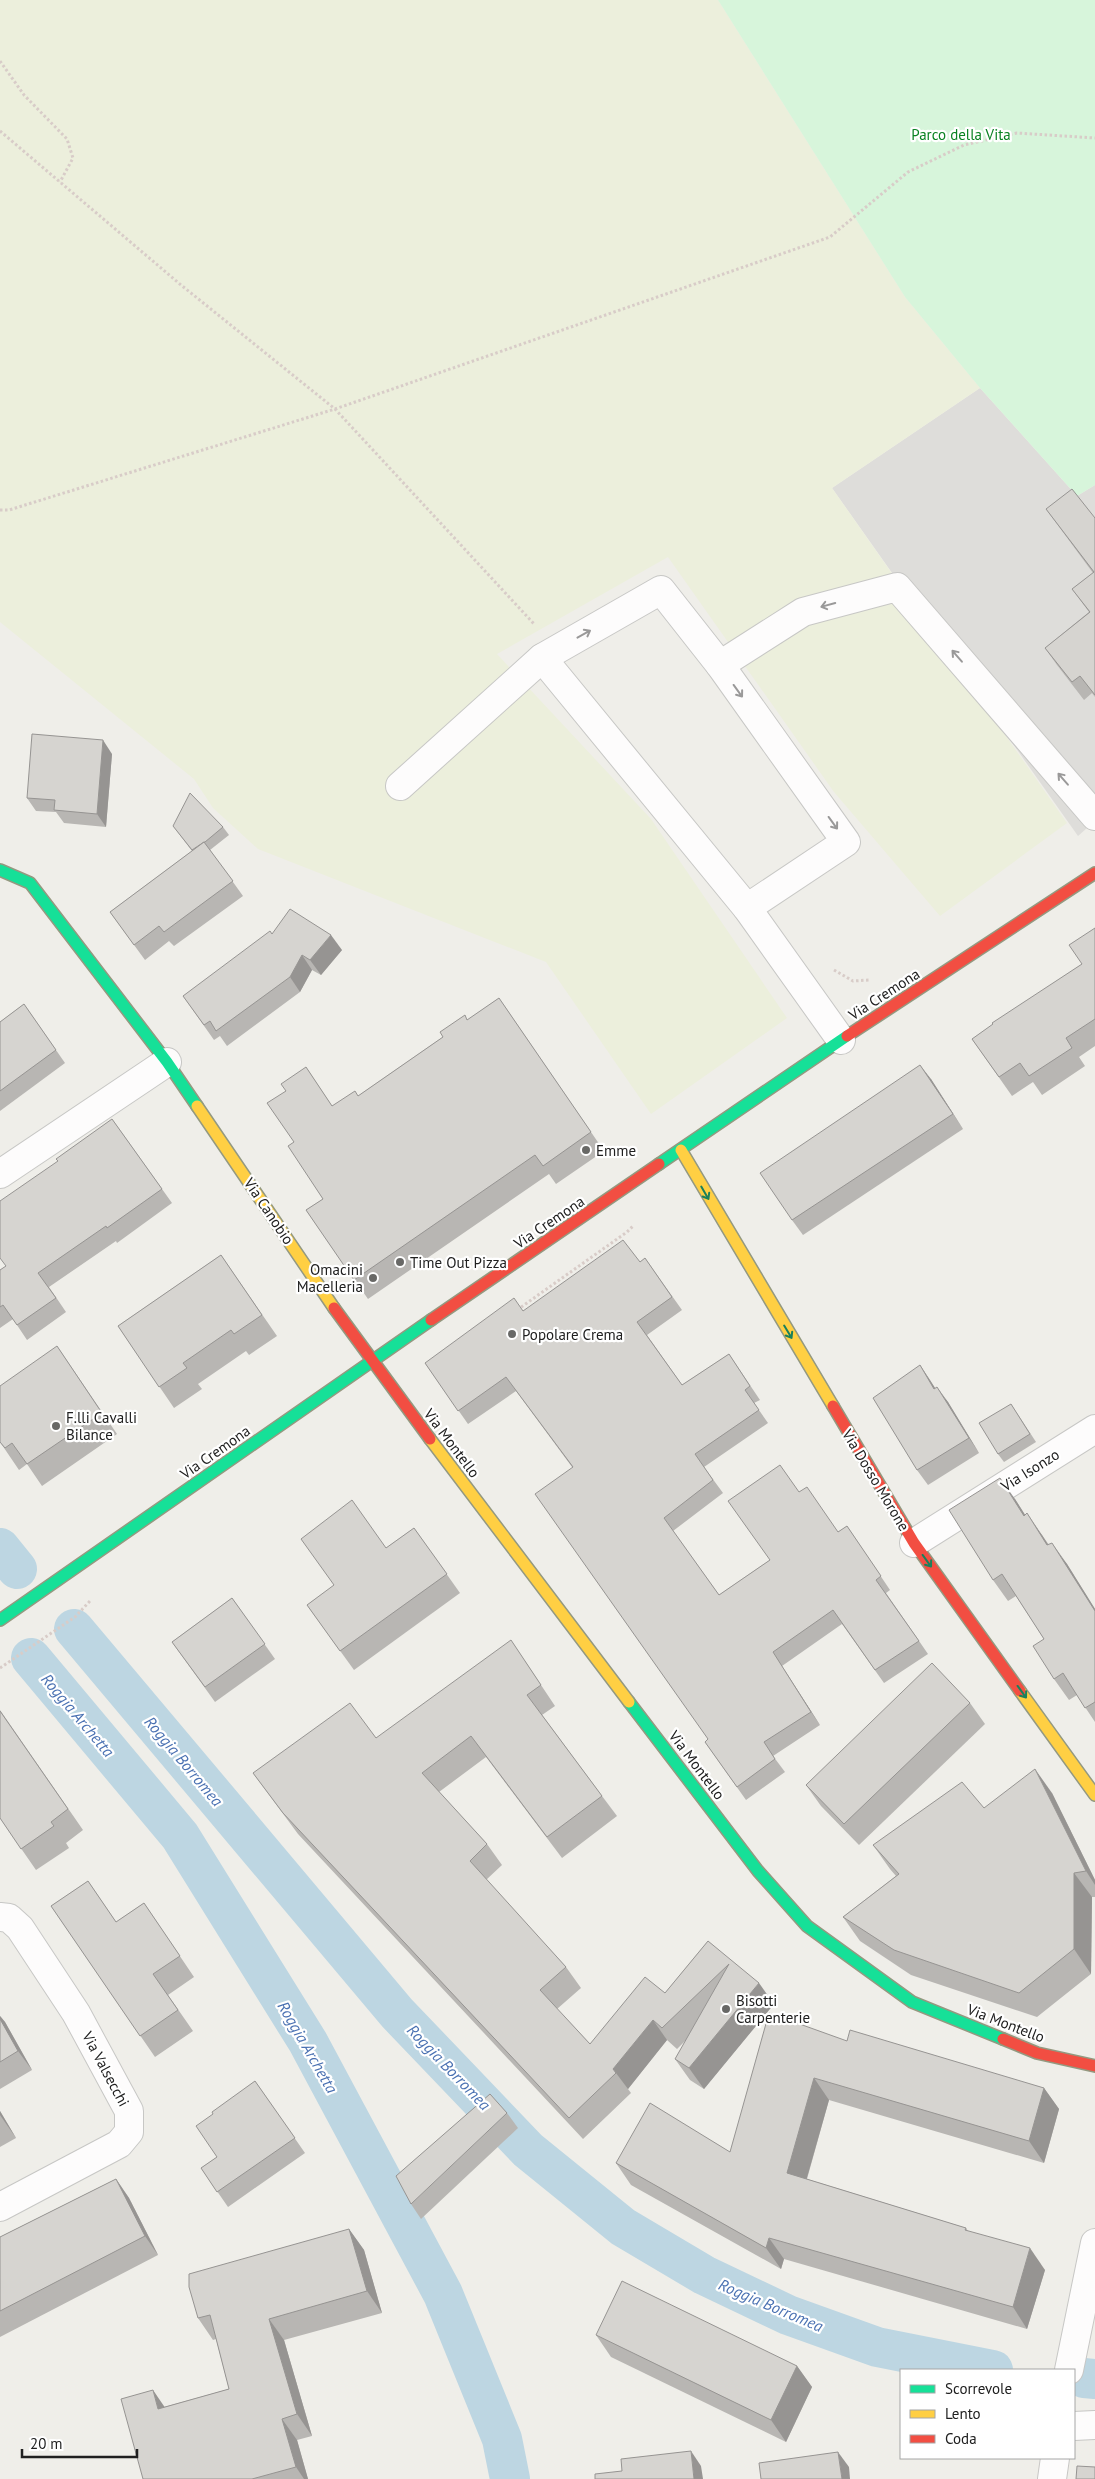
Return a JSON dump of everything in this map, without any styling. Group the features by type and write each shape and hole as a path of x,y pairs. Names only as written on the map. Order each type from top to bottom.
{"street":[{"path":"720,665 803,612 897,587 1095,816"},
{"path":"400,786 549,654 661,590 720,665 846,842 747,908"},
{"path":"549,654 747,908 841,1040"},
{"name":"Via Canobio","path":"0,870 30,882 167,1062 371,1361"},
{"name":"Via Cremona","path":"0,1620 371,1361 841,1040 1095,873"},
{"path":"0,1174 167,1062"},
{"name":"Via Dosso Morone","path":"680,1150 914,1543 1095,1795"},
{"name":"Via Montello","path":"371,1361 758,1871 806,1926 912,2002 1037,2053 1095,2066"},
{"name":"Via Isonzo","path":"914,1543 1095,1428"},
{"name":"Via Valsecchi","path":"0,1917 9,1918 20,1928 76,2013 129,2111 129,2132 119,2144 0,2207"},
{"path":"1069,2369 1095,2242"},
{"path":"1075,2426 1095,2425"},
{"path":"1052,2479 1055,2459"}],"path":[{"path":"0,61 24,95 67,139 73,158 60,182"},
{"path":"0,131 181,286 335,409 549,654"},
{"path":"0,510 9,510 335,409 830,237 908,172 964,145 1017,133 1095,138"},
{"path":"802,986 830,967 853,981 876,979"}],"shaded area":[{"path":"980,388 1077,496 1095,485 1095,821 1078,836 832,488"}],"green space":[{"path":"0,0 718,0 905,297 980,388 832,488 1067,823 940,916 834,792 668,557 497,654 651,819 787,1018 651,1114 546,962 258,849 213,808 194,779 0,622"},
{"name":"Parco della Vita","path":"718,0 1095,0 1095,485 1077,496 980,388 905,297"}],"building":[{"path":"1072,489 1095,518 1095,695 1080,676 1072,682 1045,648 1090,612 1072,589 1094,572 1046,509"},
{"path":"32,734 103,740 97,814 54,810 55,800 27,798"},
{"path":"190,793 223,827 192,850 173,826"},
{"path":"204,842 233,881 164,932 159,926 134,945 110,912"},
{"path":"290,909 331,935 310,960 302,955 290,977 216,1031 210,1021 204,1025 183,996 270,931 272,934"},
{"path":"1095,928 1095,1019 1066,1038 1072,1048 1029,1076 1020,1063 999,1077 972,1039 992,1023 1082,964 1069,945"},
{"path":"499,998 591,1132 543,1166 535,1155 354,1280 306,1210 323,1199 288,1146 294,1142 267,1103 286,1091 281,1084 306,1067 332,1106 355,1091 358,1096 443,1037 440,1032 465,1015 467,1020"},
{"path":"24,1004 56,1050 0,1091 0,1022"},
{"path":"920,1065 953,1114 792,1220 760,1173"},
{"path":"112,1119 162,1189 38,1273 56,1298 17,1325 3,1305 0,1307 0,1270 6,1266 0,1258 0,1201 58,1161 56,1159"},
{"path":"623,1240 640,1262 645,1258 672,1297 637,1322 682,1385 729,1354 750,1386 745,1390 759,1410 695,1454 713,1480 664,1518 719,1595 770,1560 728,1501 780,1465 799,1492 807,1487 838,1532 847,1526 881,1576 876,1580 919,1641 875,1670 833,1610 773,1652 811,1712 764,1742 775,1759 737,1787 705,1742 708,1739 535,1494 573,1467 506,1377 458,1411 425,1363 514,1298 523,1311"},
{"path":"221,1255 262,1315 234,1334 231,1330 183,1363 187,1368 159,1387 118,1326"},
{"name":"F.lli Cavalli Bilance","path":"57,1346 102,1413 27,1464 12,1443 5,1448 0,1442 0,1386"},
{"path":"920,1365 934,1389 937,1387 969,1438 917,1470 873,1398"},
{"path":"1011,1404 1030,1434 998,1454 979,1423"},
{"path":"1000,1478 1024,1516 1027,1513 1047,1545 1052,1543 1095,1611 1095,1702 1085,1708 1063,1673 1054,1679 1033,1646 1044,1639 1002,1574 993,1580 949,1510"},
{"path":"352,1500 386,1548 414,1528 447,1574 340,1651 307,1605 334,1585 301,1539"},
{"path":"232,1598 265,1644 205,1687 172,1642"},
{"path":"511,1640 541,1685 527,1695 602,1796 547,1837 471,1736 422,1773 487,1844 470,1861 566,1967 540,1990 590,2044 645,1977 665,1993 708,1941 759,1983 689,2068 675,2059 729,1964 662,2028 653,2020 613,2069 616,2073 569,2118 283,1813 253,1773 350,1703 376,1738"},
{"path":"932,1663 970,1703 844,1824 806,1785"},
{"path":"0,1711 68,1809 51,1822 54,1826 21,1849 0,1818"},
{"path":"1035,1769 1086,1871 1074,1873 1074,1949 1019,1993 894,1950 843,1917 899,1874 873,1845 962,1782 984,1808"},
{"path":"88,1881 116,1922 144,1903 180,1956 153,1974 178,2010 140,2036 51,1906"},
{"path":"769,2013 847,2041 850,2030 1044,2088 1029,2141 814,2078 787,2173 966,2228 965,2230 1030,2248 1013,2307 769,2238 766,2248 616,2163 650,2103 730,2152"},
{"path":"0,2019 18,2051 0,2062"},
{"path":"255,2081 295,2138 217,2192 201,2168 217,2157 196,2126"},
{"path":"490,2094 507,2113 411,2204 396,2176"},
{"path":"116,2179 145,2236 0,2311 0,2237"},
{"path":"349,2229 367,2291 269,2319 297,2414 282,2419 296,2467 252,2479 143,2479 121,2399 153,2390 158,2409 229,2389 210,2315 198,2318 189,2287 189,2274"},
{"path":"622,2281 797,2366 771,2420 596,2335"},
{"path":"691,2451 694,2479 595,2479 595,2474 622,2471 621,2459"},
{"path":"838,2452 842,2479 761,2479 759,2463"},
{"path":"1077,2466 1095,2467 1095,2479 1076,2479"}],"waterway":[{"name":"Roggia Borromea","path":"0,1548 17,1569"},
{"name":"Roggia Borromea","path":"74,1629 397,2013 528,2150 623,2227 704,2275 788,2315 877,2347 988,2369"},
{"name":"Roggia Archetta","path":"31,1658 180,1836 308,2042 443,2294 502,2439 510,2479"},
{"name":"Roggia Borromea","path":"1084,2378 1095,2379"}],"traffic: fast":[{"path":"0,870 30,883 167,1062 197,1106"},
{"path":"659,1164 847,1036"},
{"path":"0,1620 431,1320"},
{"path":"629,1702 758,1871 807,1926 912,2002 1003,2039"}],"traffic: slow":[{"path":"197,1106 334,1308"},
{"path":"681,1150 833,1406"},
{"path":"430,1439 629,1702"},
{"path":"1020,1691 1095,1795"}],"traffic: jam":[{"path":"847,1036 1095,873"},
{"path":"431,1320 659,1164"},
{"path":"334,1308 430,1439"},
{"path":"833,1406 914,1543 1020,1691"},
{"path":"1003,2039 1037,2053 1095,2066"}],"place":[{"name":"Emme","path":"586,1150"},
{"name":"Time Out Pizza","path":"400,1262"},
{"name":"Omacini Macelleria","path":"373,1278"},
{"name":"Popolare Crema","path":"512,1334"},
{"name":"F.lli Cavalli Bilance","path":"56,1426"},
{"name":"Bisotti Carpenterie","path":"726,2009"}]}
